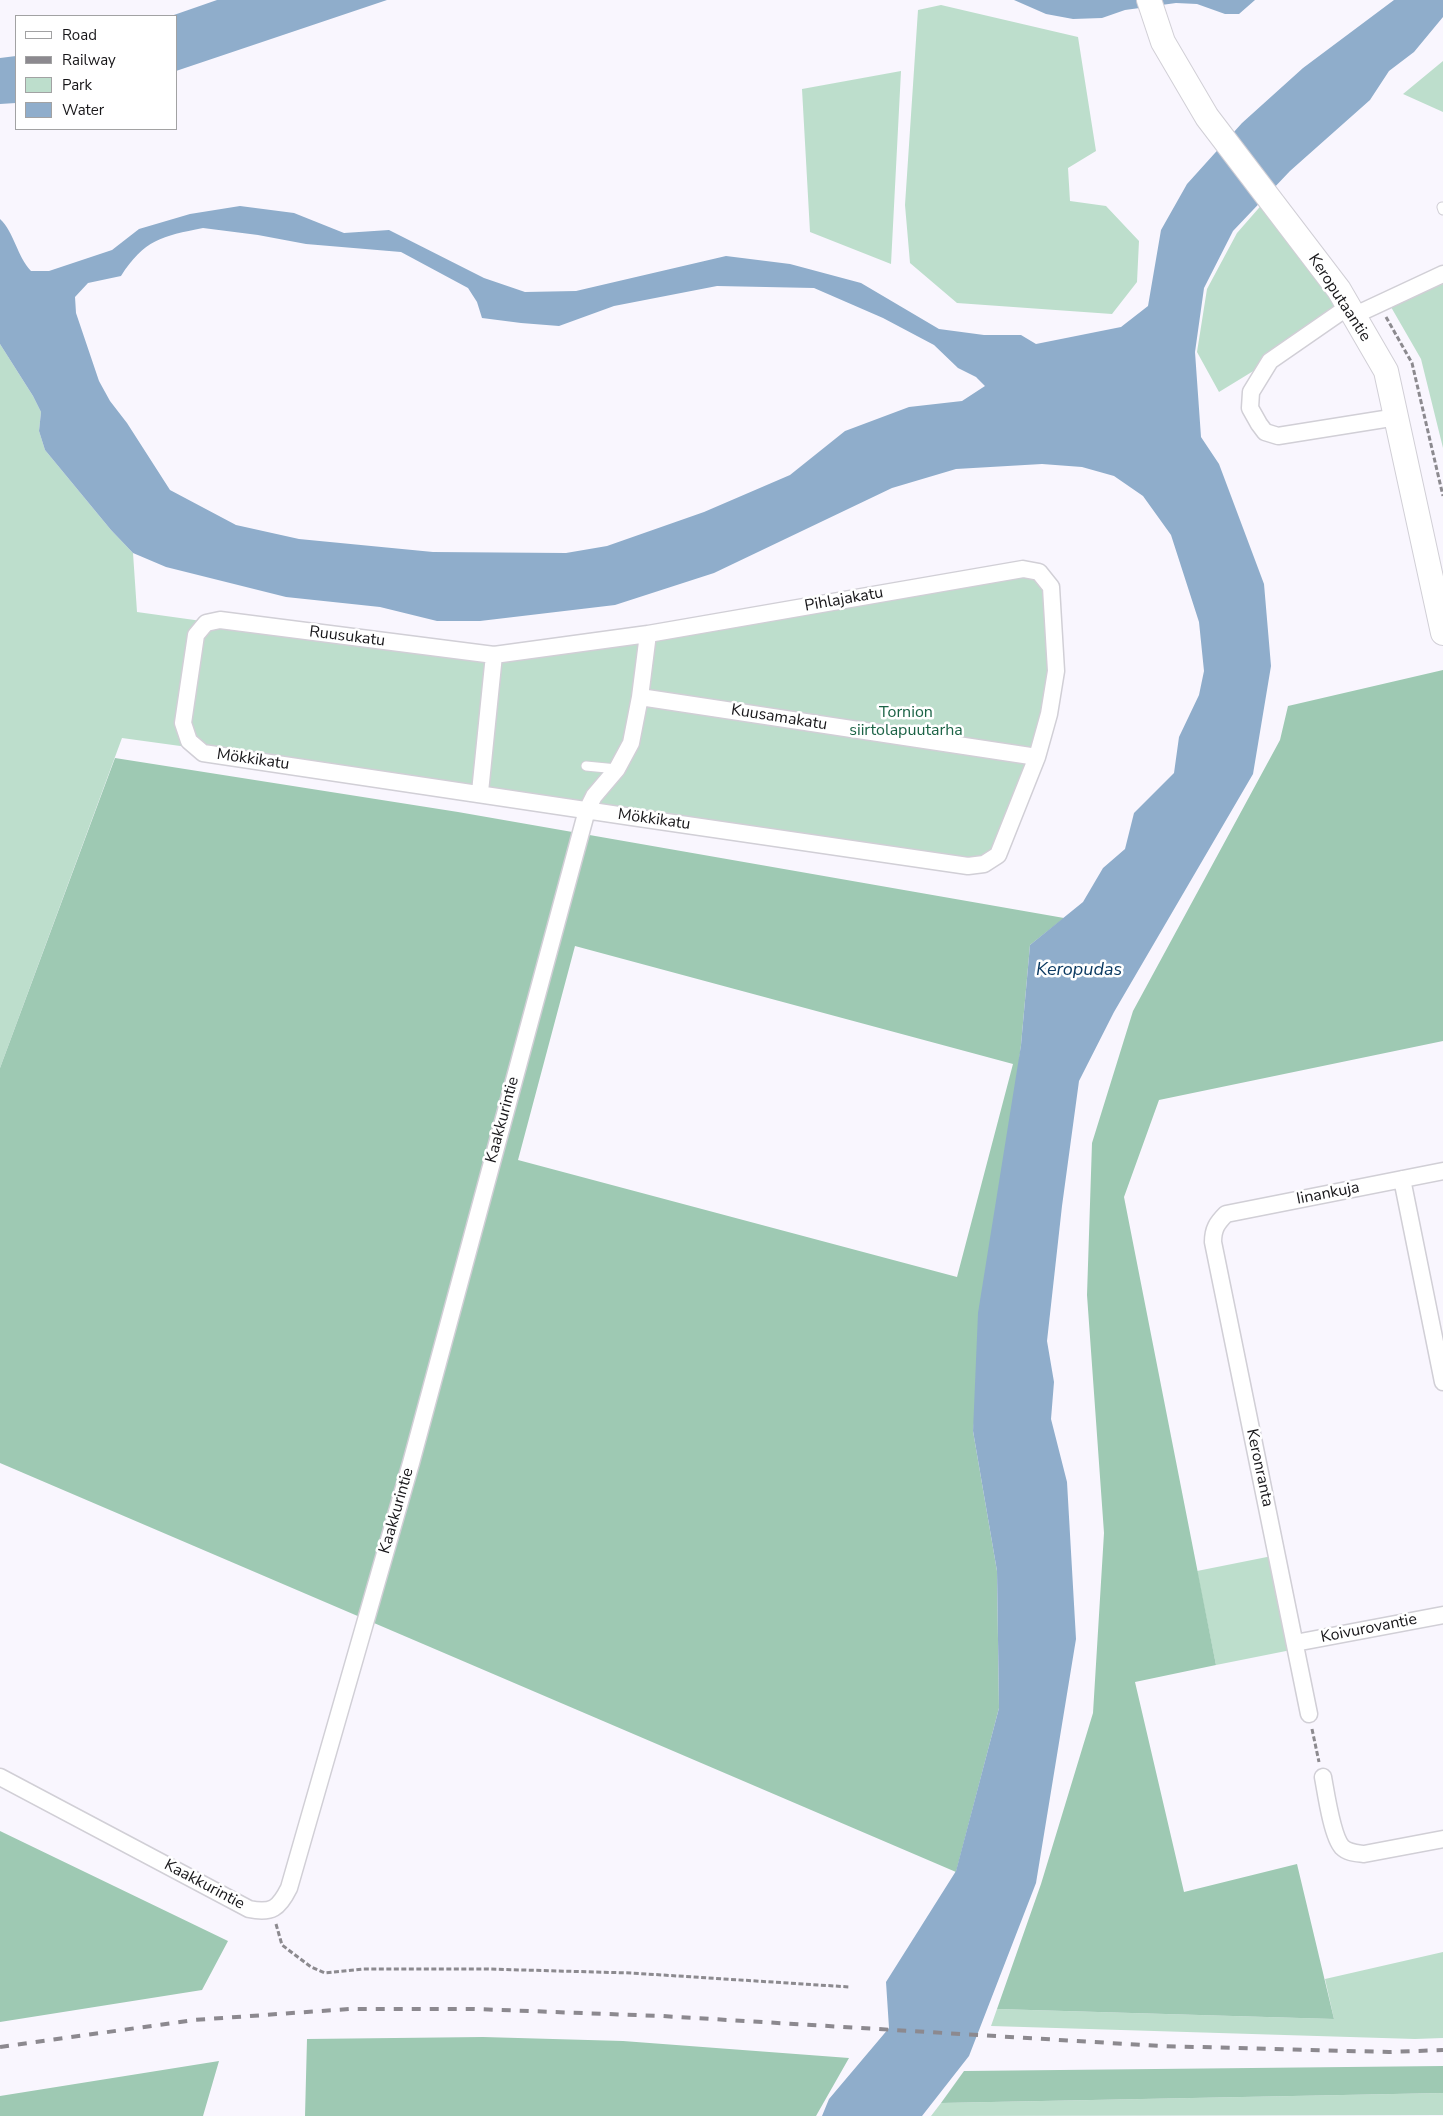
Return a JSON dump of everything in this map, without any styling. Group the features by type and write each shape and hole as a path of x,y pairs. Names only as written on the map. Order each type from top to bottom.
{"street":[{"name":"Keroputaantie","path":"1148,0 1164,42 1207,118 1338,290 1386,371 1443,634"},
{"path":"1397,417 1278,436 1266,432 1259,424 1250,408 1251,392 1270,361 1351,311 1378,304 1443,274"},
{"name":"Pihlajakatu","path":"648,634 1023,569 1039,572 1051,587 1056,671 1049,714 1037,757"},
{"name":"Ruusukatu","path":"203,753 189,741 183,723 196,635 206,622 220,620 494,655"},
{"path":"480,792 494,655 648,634 640,697 630,744 617,769 594,796 587,810"},
{"name":"Kuusamakatu","path":"640,697 1037,757"},
{"name":"Mökkikatu","path":"203,753 480,792 587,810 958,865 984,864 998,855 1037,757"},
{"name":"Kaakkurintie","path":"0,1777 249,1909 261,1912 273,1909 282,1903 289,1888 416,1444 587,810"},
{"name":"Iinankuja","path":"1217,1223 1226,1214 1443,1171"},
{"path":"1402,1179 1443,1382"},
{"name":"Keronranta","path":"1217,1223 1213,1232 1213,1242 1309,1714"},
{"name":"Koivurovantie","path":"1295,1643 1443,1615"},
{"path":"1323,1778 1337,1839 1343,1848 1364,1854 1443,1839"}],"lane":[{"path":"586,766 617,769"}],"path":[{"path":"1378,304 1412,363 1443,496"},
{"path":"1309,1714 1323,1778"},
{"path":"273,1909 282,1945 311,1967 325,1973 363,1969 506,1969 631,1973 850,1987"}],"green space":[{"path":"941,5 1078,37 1096,151 1068,168 1070,201 1106,206 1139,241 1137,282 1112,314 957,303 910,263 905,205 918,10"},
{"path":"1443,61 1443,112 1403,94"},
{"path":"901,71 891,264 810,232 802,89"},
{"path":"1265,201 1345,315 1219,392 1197,352 1207,289 1237,233"},
{"path":"1443,282 1443,448 1421,359 1391,307"},
{"name":"Tornion siirtolapuutarha","path":"0,344 41,412 39,431 45,450 111,530 133,553 137,612 489,661 1023,574 1035,578 1045,591 1049,670 1034,747 994,850 982,858 969,860 581,801 122,738 0,1068"},
{"path":"1443,670 1443,1041 1159,1100 1124,1197 1216,1665 1135,1682 1184,1892 1297,1864 1334,2019 997,2009 1041,1884 1093,1713 1104,1533 1087,1295 1092,1143 1133,1011 1280,740 1288,706"},
{"path":"115,758 458,812 1064,918 1030,945 1021,1045 973,1431 997,1571 999,1708 956,1872 0,1463 0,1068","holes":["575,946 1013,1064 957,1277 518,1160"]},
{"path":"1272,1556 1291,1650 1216,1665 1197,1571"},
{"path":"0,1831 228,1941 202,1990 0,2022"},
{"path":"1443,1952 1443,2038 1415,2039 991,2026 997,2009 1334,2019 1325,1979"},
{"path":"483,2037 623,2041 849,2058 816,2116 305,2116 307,2039"},
{"path":"219,2061 203,2116 0,2116 0,2096"},
{"path":"1443,2066 1443,2093 941,2103 964,2071"},
{"path":"1443,2093 1443,2115 931,2116 941,2103"}],"water":[{"path":"217,0 387,0 178,70 178,15 174,15"},
{"path":"1014,0 1255,0 1239,14 1225,14 1197,4 1176,3 1125,10 1102,18 1073,19 1046,14"},
{"name":"Keropudas","path":"1394,0 1443,0 1443,17 1414,52 1389,71 1370,100 1290,171 1233,231 1204,288 1195,352 1201,437 1219,464 1264,584 1271,666 1253,774 1114,1012 1079,1081 1062,1206 1047,1341 1054,1382 1051,1419 1067,1482 1076,1639 1036,1883 969,2056 922,2116 822,2116 829,2099 889,2028 886,1982 956,1871 999,1708 997,1571 973,1431 978,1313 1021,1045 1030,945 1083,902 1103,868 1125,849 1134,813 1174,773 1179,737 1199,695 1204,671 1199,622 1171,535 1143,496 1114,476 1082,467 1042,464 956,469 892,488 714,573 615,605 480,621 437,621 380,607 286,597 166,567 133,553 111,530 45,450 39,431 41,412 0,344 0,219 9,230 22,258 31,271 49,271 112,250 139,229 190,214 240,206 294,213 344,233 389,230 484,278 525,292 576,291 726,256 790,264 861,283 939,329 984,335 1021,335 1036,344 1121,327 1148,306 1161,230 1187,184 1242,123 1303,68","holes":["203,228 258,235 306,244 401,252 468,288 477,302 482,318 521,323 559,326 614,306 717,286 814,288 883,318 934,345 958,368 976,377 985,386 962,401 909,407 845,431 790,475 704,512 607,546 566,553 433,552 299,539 236,525 170,490 127,423 110,401 99,381 76,313 75,297 88,283 121,276 138,254 146,247 165,237"]},
{"path":"15,56 15,103 0,104 0,58"}],"railway":[{"path":"0,2047 194,2020 349,2009 474,2009 662,2016 1160,2046 1389,2052 1443,2050"}]}
